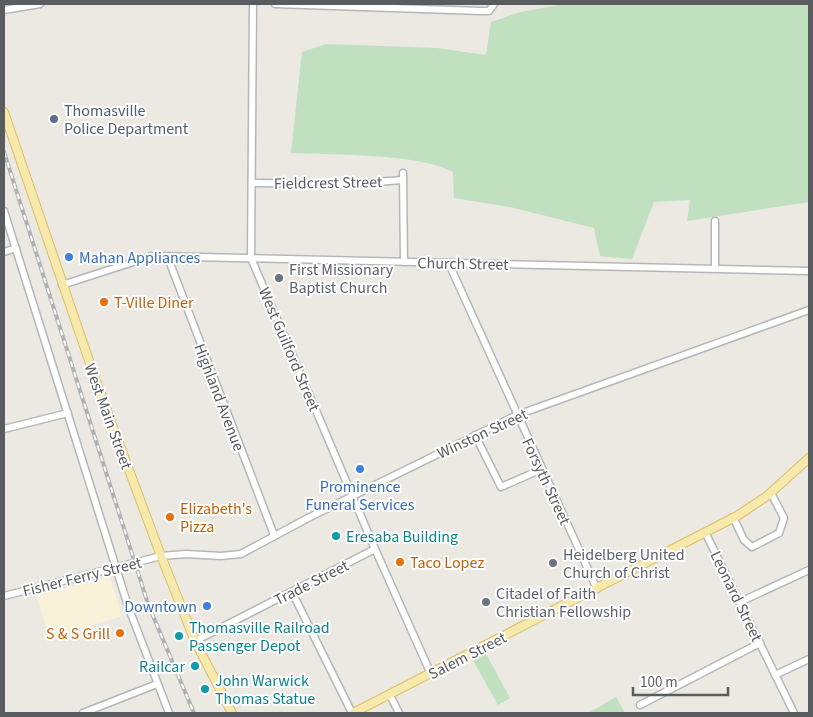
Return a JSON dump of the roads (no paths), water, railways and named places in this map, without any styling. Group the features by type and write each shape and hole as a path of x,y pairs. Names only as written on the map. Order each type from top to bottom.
{"main road":[{"name":"West Main Street","path":"4,112 62,285 161,556 195,641 232,713"},
{"name":"Salem Street","path":"353,713 733,518 771,493 809,458"}],"street":[{"path":"4,10 40,4"},
{"name":"West Guilford Street","path":"253,4 251,258 375,550 431,674"},
{"path":"275,4 395,6 482,11 489,11 494,4"},
{"name":"Fieldcrest Street","path":"252,183 347,184 403,176 404,262"},
{"path":"4,211 116,566 168,713"},
{"path":"715,268 716,221"},
{"path":"4,252 16,248"},
{"name":"Church Street","path":"62,285 143,258 251,258 809,271"},
{"name":"Highland Avenue","path":"168,258 274,535"},
{"name":"Forsyth Street","path":"449,264 596,589"},
{"name":"Winston Street","path":"161,556 231,556 241,554 274,535 517,415 809,310"},
{"path":"4,429 68,413"},
{"path":"475,435 501,487 542,469"},
{"path":"733,518 744,540 752,547 779,533 784,518 771,493"},
{"name":"Leonard Street","path":"705,532 794,713"},
{"name":"Trade Street","path":"195,641 375,550"},
{"name":"Fisher Ferry Street","path":"4,596 161,556"},
{"path":"740,602 809,570"},
{"path":"292,592 353,713"},
{"path":"640,705 760,643"},
{"path":"775,674 809,659"},
{"path":"82,713 157,684"},
{"path":"390,695 400,713"}],"railway":[{"path":"4,152 148,604 194,713"}],"place":[{"name":"Thomasville Police Department","path":"54,119"},
{"name":"Mahan Appliances","path":"69,257"},
{"name":"First Missionary Baptist Church","path":"279,278"},
{"name":"T-Ville Diner","path":"104,302"},
{"name":"Prominence Funeral Services","path":"360,469"},
{"name":"Elizabeth's Pizza","path":"170,517"},
{"name":"Eresaba Building","path":"336,536"},
{"name":"Taco Lopez","path":"400,562"},
{"name":"Heidelberg United Church of Christ","path":"553,563"},
{"name":"Citadel of Faith Christian Fellowship","path":"486,602"},
{"name":"Downtown","path":"207,606"},
{"name":"S & S Grill","path":"120,633"},
{"name":"Thomasville Railroad Passenger Depot","path":"179,636"},
{"name":"Railcar","path":"195,666"},
{"name":"John Warwick Thomas Statue","path":"205,689"}]}
